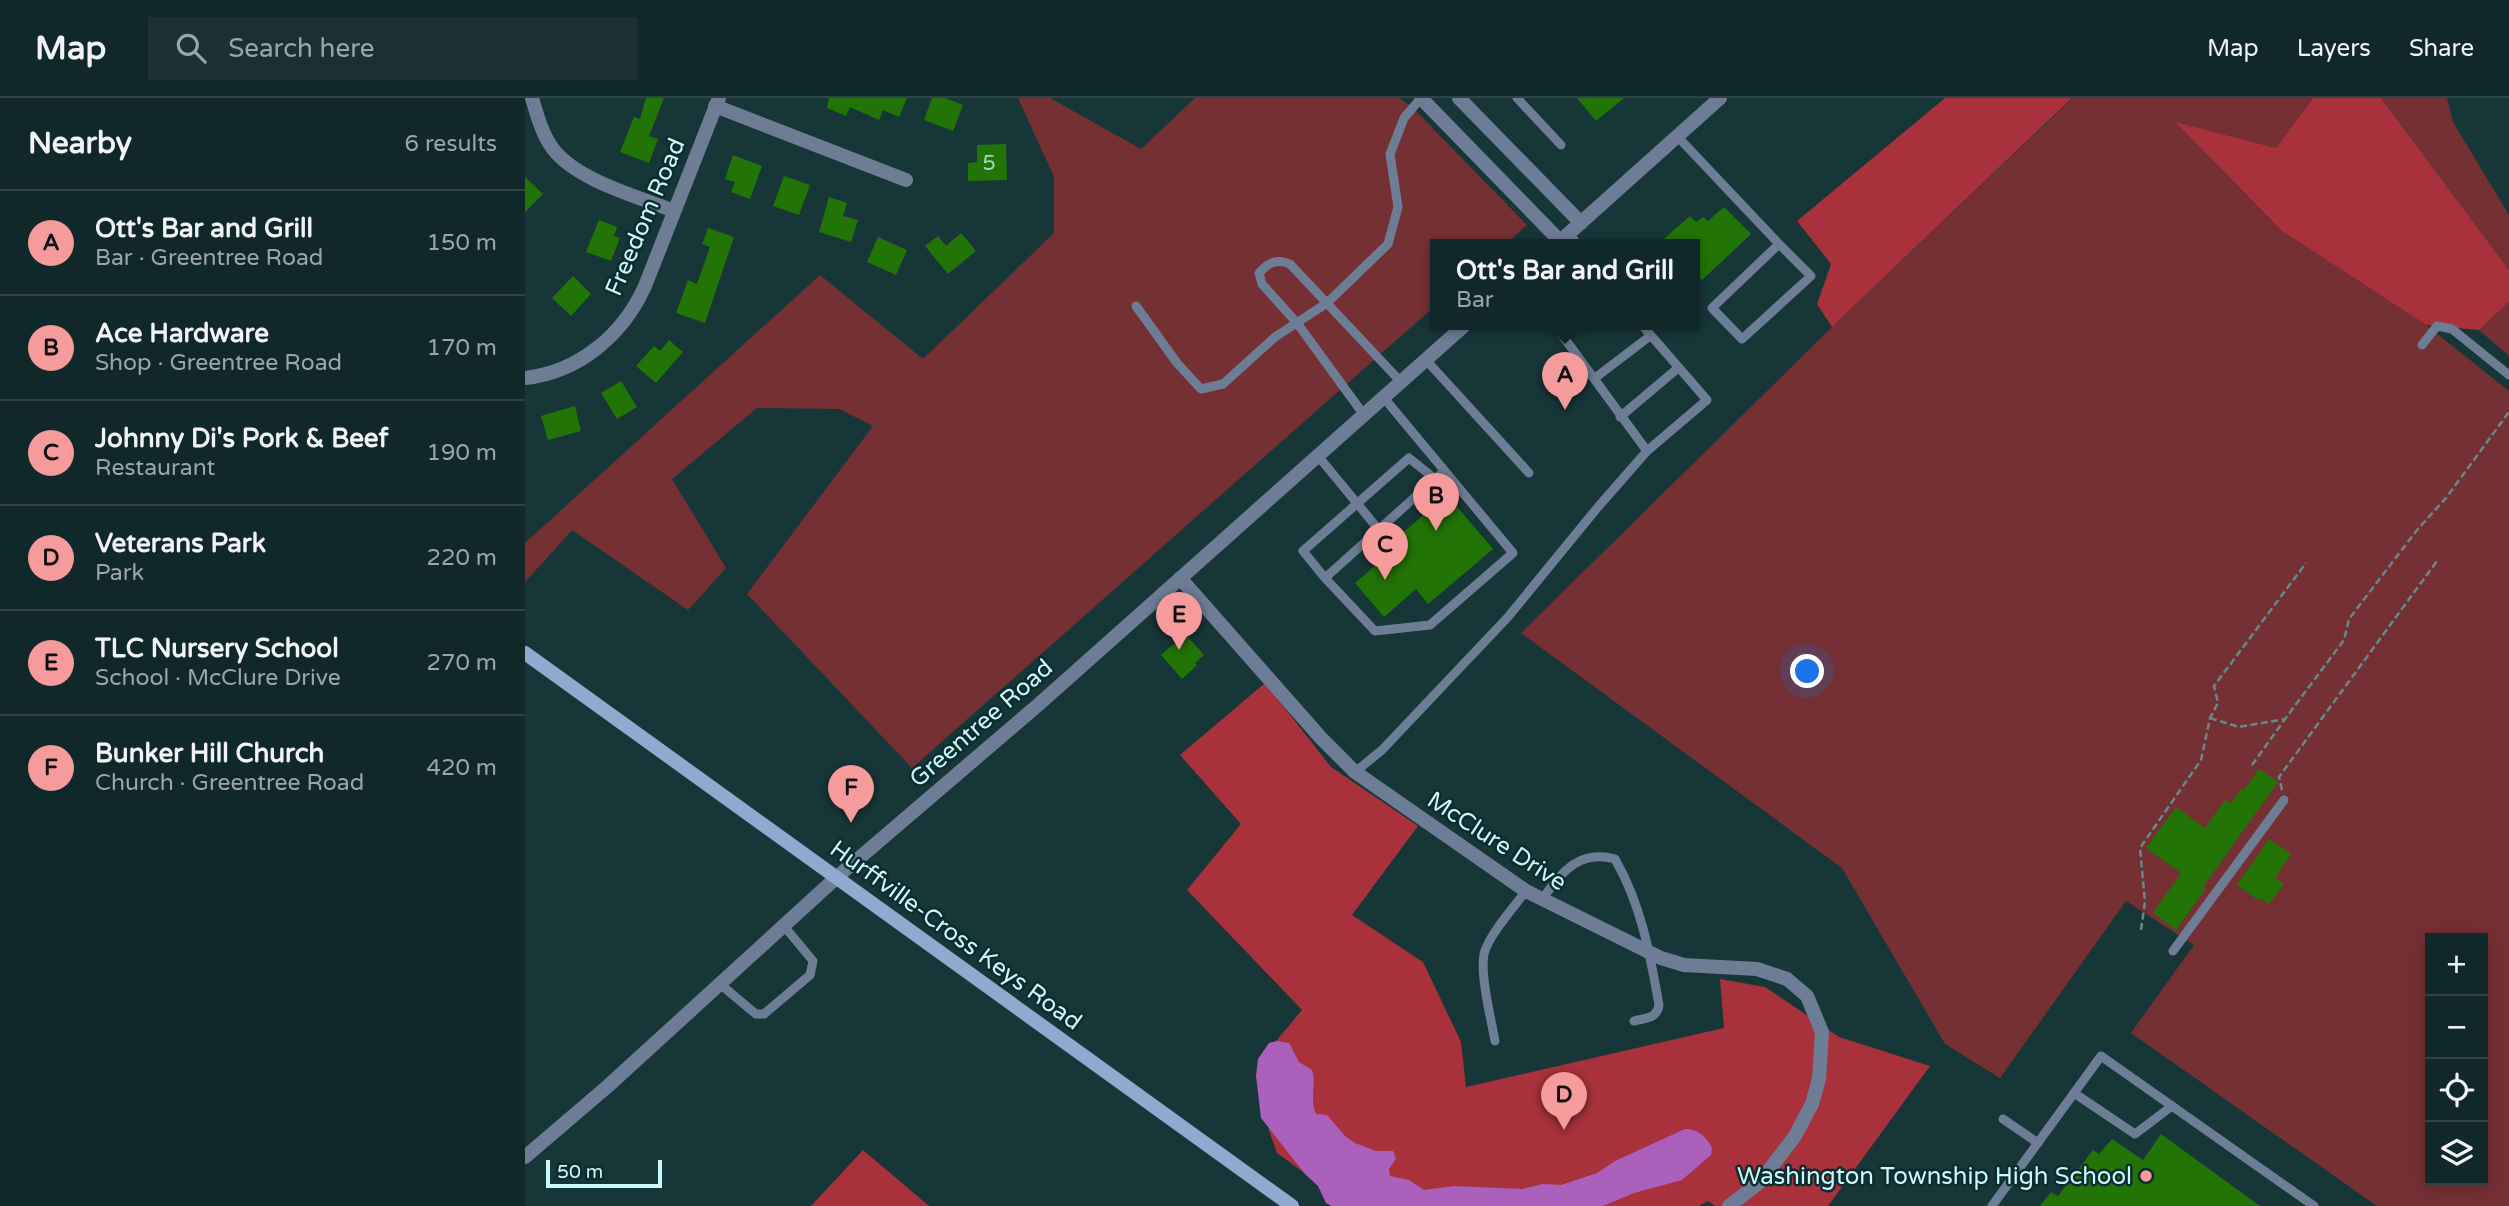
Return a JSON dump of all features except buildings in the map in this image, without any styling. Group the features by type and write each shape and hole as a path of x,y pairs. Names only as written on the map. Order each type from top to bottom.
{"main road":[{"name":"Hurffville-Cross Keys Road","path":"525,653 1292,1206"}],"street":[{"path":"532,98 548,142 568,164 594,179 674,211"},
{"path":"1421,98 1565,239"},
{"path":"1459,98 1581,223"},
{"path":"1567,239 1581,223 1720,98"},
{"path":"717,102 906,180"},
{"name":"Freedom Road","path":"525,378 572,365 601,346 640,299 717,102"},
{"name":"Greentree Road","path":"525,1157 608,1086 837,877 1038,705 1459,330"},
{"name":"McClure Drive","path":"1180,578 1321,738 1355,772 1526,891 1650,952 1684,965 1757,970 1787,979 1807,996 1822,1032 1819,1079 1812,1104 1795,1136 1760,1182 1729,1206"}],"lane":[{"path":"1136,306 1177,363 1201,389 1223,384 1275,337 1327,303 1388,244 1398,207 1390,154 1404,118 1421,98"},
{"path":"1517,98 1561,145"},
{"path":"1677,136 1811,276 1742,340 1712,308 1779,244"},
{"path":"1364,415 1297,323 1262,284 1259,273 1266,265 1275,261 1290,264 1401,382"},
{"path":"2422,345 2437,326 2452,329 2509,375"},
{"path":"1559,330 1647,452"},
{"path":"1355,772 1382,750 1508,617 1647,452 1707,400 1646,330"},
{"path":"1595,378 1650,336"},
{"path":"1426,360 1529,473"},
{"path":"1621,417 1678,368"},
{"path":"1384,398 1513,553 1430,625 1375,631 1303,551 1409,458 1435,479"},
{"path":"1318,456 1379,530"},
{"path":"1325,578 1444,471"},
{"path":"2173,951 2284,800"},
{"path":"1542,899 1564,870 1583,859 1601,855 1615,859 1630,889 1650,952 1660,1005 1652,1017 1634,1021"},
{"path":"1495,1041 1483,968 1484,953 1526,891"},
{"path":"720,984 756,1014 764,1014 810,975 813,961 784,926"},
{"path":"1992,1206 2101,1056 2314,1206"},
{"path":"2074,1093 2135,1134 2172,1106"},
{"path":"2003,1119 2038,1143"}],"path":[{"path":"2252,765 2344,640 2350,619 2417,530 2446,498 2509,412"},
{"path":"2284,800 2279,777 2437,561"},
{"path":"2141,930 2145,902 2140,848 2201,760 2210,718 2218,703 2214,686 2306,564"},
{"path":"2210,718 2239,727 2285,719"}],"shaded area":[{"path":"1018,98 1050,98 1141,149 1195,98 1399,98 1411,106 1527,225 1512,239 1430,239 1430,310 912,768 747,594 873,426 839,409 757,408 672,479 726,568 688,610 572,530 525,582 525,543 820,275 923,359 1054,233 1054,177"},
{"path":"1945,98 2072,98 1832,327 1817,304 1831,264 1797,221"},
{"path":"2073,98 2313,98 2276,148 2176,123 2282,231 2426,325 2509,391 2509,1206 2377,1206 2131,1033 2194,945 2126,901 2000,1078 1945,1044 1842,868 1521,633 1832,327"},
{"path":"2313,98 2381,98 2509,270 2509,302 2479,330 2426,325 2282,231 2175,122 2276,148"},
{"path":"2381,98 2447,98 2453,122 2509,215 2509,270"},
{"path":"2509,302 2509,356 2479,330"},
{"path":"1265,683 1331,767 1418,826 1352,915 1423,962 1461,1042 1466,1087 1724,1028 1720,979 1765,987 1839,1037 1930,1066 1828,1206 1715,1206 1708,1201 1699,1206 1350,1206 1277,1153 1269,1131 1263,1057 1302,1010 1187,890 1241,824 1180,755"},
{"path":"1269,1043 1289,1043 1299,1062 1312,1070 1316,1114 1327,1115 1345,1136 1355,1143 1376,1151 1393,1151 1396,1159 1389,1169 1390,1176 1409,1180 1424,1190 1454,1186 1522,1189 1543,1184 1561,1185 1597,1173 1615,1161 1685,1129 1694,1130 1707,1140 1712,1148 1711,1155 1682,1180 1634,1193 1603,1206 1332,1206 1326,1203 1318,1186 1305,1174 1261,1118 1256,1076 1258,1059"},
{"path":"863,1150 929,1206 811,1206"}],"place":[{"name":"Ott's Bar and Grill","path":"1565,410"},
{"name":"Ace Hardware","path":"1436,531"},
{"name":"Johnny Di's Pork & Beef","path":"1385,580"},
{"name":"TLC Nursery School","path":"1179,650"},
{"name":"Bunker Hill Church","path":"851,823"},
{"name":"Veterans Park","path":"1564,1130"},
{"name":"Washington Township High School","path":"2146,1176"}]}
